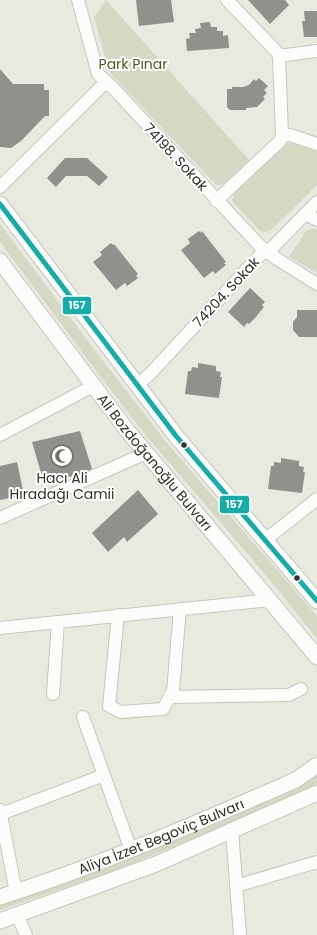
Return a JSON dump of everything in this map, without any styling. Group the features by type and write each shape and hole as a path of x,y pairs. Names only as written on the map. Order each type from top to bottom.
{"main road":[{"path":"0,204 176,436 317,601"},
{"name":"Ali Bozdoğanoğlu Bulvarı","path":"0,261 93,386 146,453 271,600 317,657"},
{"name":"Aliya İzzet Begoviç Bulvarı","path":"0,897 131,850 296,780 317,765"},
{"name":"Aliya İzzet Begoviç Bulvarı","path":"0,921 156,864 317,793"}],"street":[{"name":"74198. Sokak","path":"78,0 98,74 216,201 266,252 317,284"},
{"path":"216,201 280,141 282,135 279,56 276,51 227,0"},
{"path":"279,56 317,51"},
{"path":"0,187 106,82"},
{"path":"282,135 290,135 317,144"},
{"name":"74204. Sokak","path":"137,385 150,374 260,255 272,248 317,202"},
{"path":"305,214 317,220"},
{"path":"0,435 93,386"},
{"path":"0,518 146,453"},
{"path":"265,540 317,499"},
{"path":"0,628 271,600"},
{"path":"118,616 109,706 121,712 163,709 173,691 180,609"},
{"path":"53,694 58,622"},
{"path":"169,697 289,695 301,689"},
{"path":"83,717 131,850"},
{"path":"16,892 0,812 104,775"},
{"path":"232,830 240,935"},
{"path":"236,886 317,862"},
{"path":"17,915 26,935"}],"green space":[{"name":"Park Pınar","path":"106,0 250,161 222,185 216,185 109,72 94,17"},
{"path":"288,143 317,151 317,185 271,230 265,232 260,231 232,201 234,192"},
{"path":"0,224 93,348 167,443 317,616 317,639 270,580 148,438 102,379 0,242"},
{"path":"317,229 317,273 289,257 306,231"},
{"path":"317,775 317,784 255,813 114,871 0,910 0,905 112,866 253,807"}],"building":[{"path":"136,0 171,0 174,22 139,26"},
{"path":"248,0 285,0 289,5 270,24"},
{"path":"304,11 317,11 317,37 304,37 302,21 305,21"},
{"path":"210,22 211,27 217,27 217,31 223,31 223,36 228,35 229,48 187,51 186,39 190,38 189,33 196,33 195,29 201,28 200,23"},
{"path":"0,69 13,84 44,84 44,90 49,90 49,116 45,116 21,141 11,148 0,147"},
{"path":"259,78 268,86 264,90 267,93 263,97 265,99 257,107 246,108 246,110 230,110 227,107 227,89 249,85 254,79 256,81"},
{"path":"65,158 87,158 108,177 99,186 87,176 66,176 56,187 47,178"},
{"path":"199,231 201,233 202,231 226,262 224,263 226,265 215,274 213,271 204,278 181,250 190,243 188,239"},
{"path":"111,243 113,245 114,244 138,274 136,276 138,278 127,286 125,283 116,290 93,262 102,255 100,252"},
{"path":"250,288 265,302 262,305 264,307 255,318 244,327 228,312"},
{"path":"297,310 317,310 317,337 299,337 293,330 293,322 297,317"},
{"path":"198,363 216,366 216,371 221,372 220,377 222,377 219,398 185,394 188,371 191,371 192,367 198,368"},
{"name":"Hacı Ali Hıradağı Camii","path":"80,431 92,469 81,474 44,483 32,442"},
{"path":"281,458 299,461 299,466 304,467 303,472 305,472 302,493 268,489 271,466 274,466 274,462 281,463"},
{"path":"17,462 24,495 0,500 0,466"},
{"path":"138,490 158,514 127,542 124,537 108,552 92,533"}],"transit line":[{"name":"157","path":"0,204 176,436 317,601"}],"place":[{"name":"Hacı Ali Hıradağı Camii","path":"62,456"}]}
